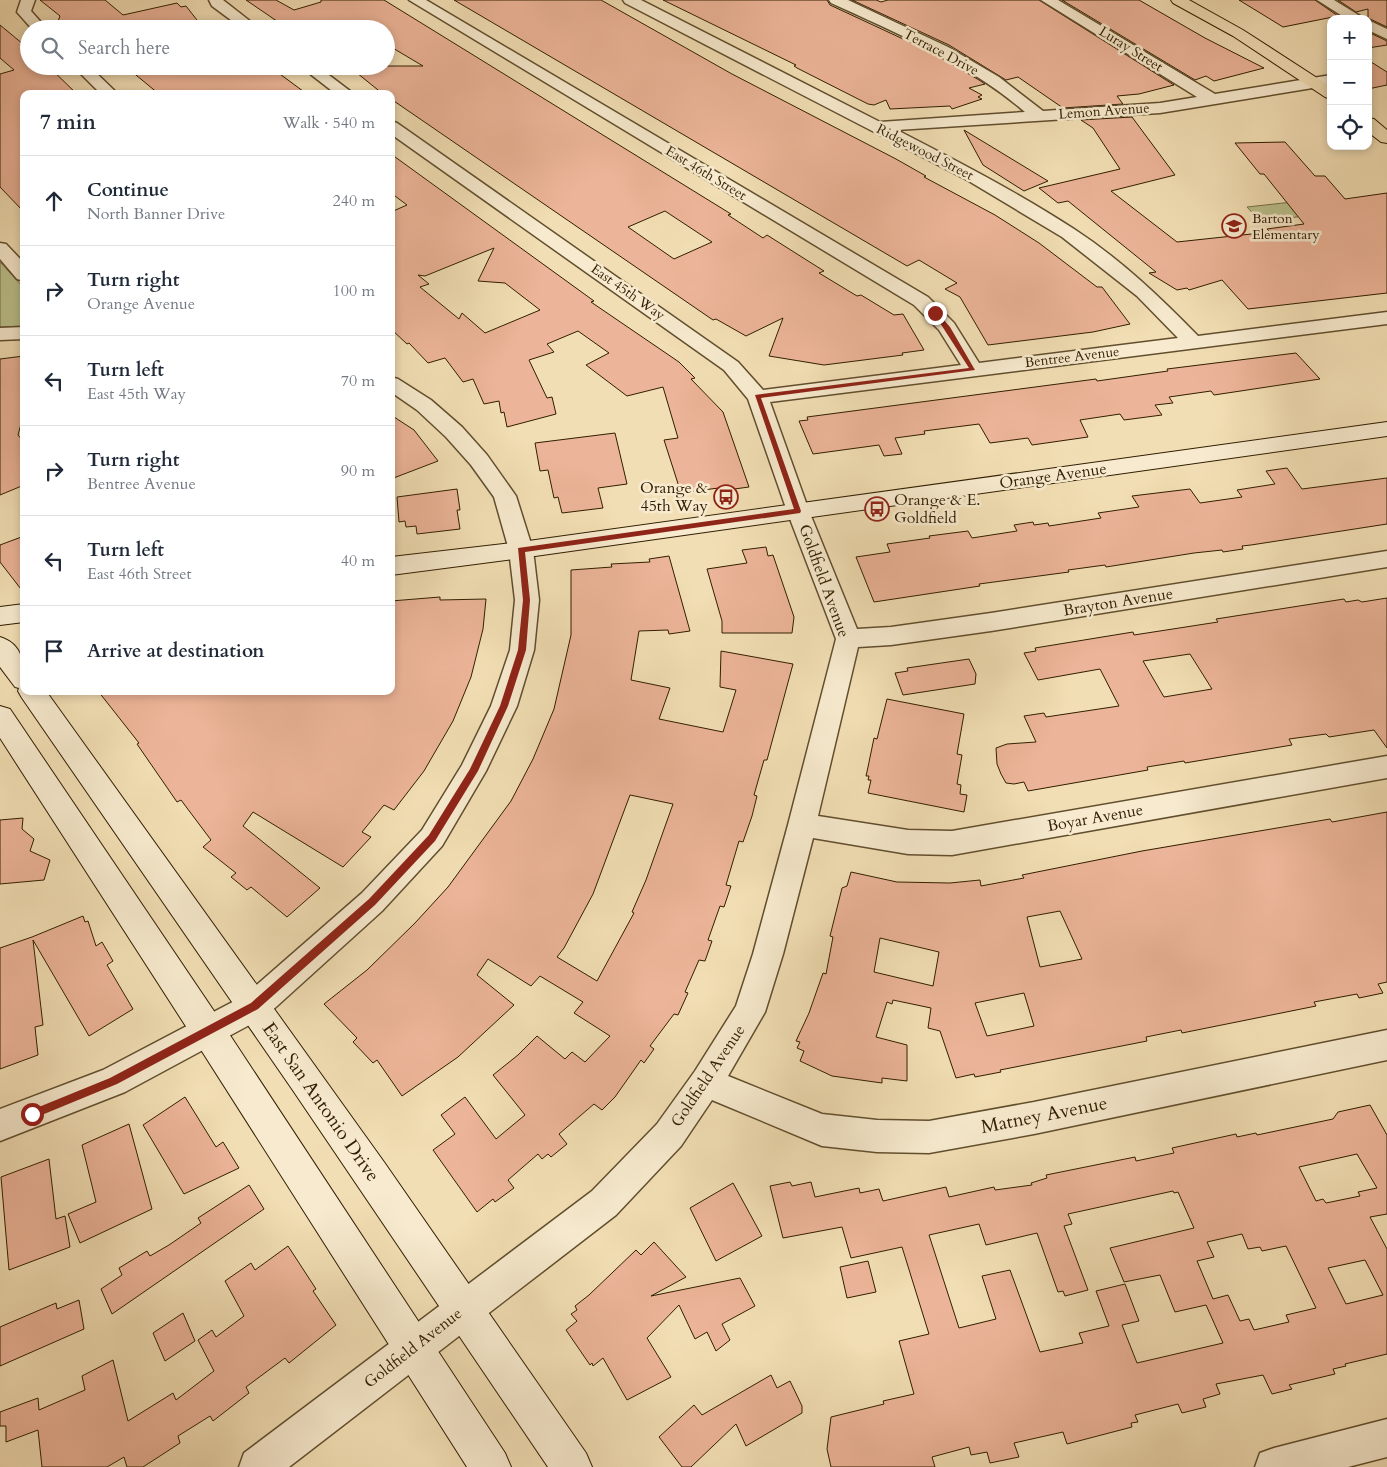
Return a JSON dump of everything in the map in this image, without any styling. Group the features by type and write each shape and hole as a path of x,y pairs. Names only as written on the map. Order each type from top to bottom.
{"main road":[{"path":"1178,0 1326,79"},
{"path":"1203,0 1285,46 1326,79"},
{"path":"1372,126 1387,138"},
{"name":"Orange Avenue","path":"395,566 521,550 1387,429"},
{"path":"0,616 20,614"},
{"path":"0,647 20,674"},
{"name":"East San Antonio Drive","path":"35,695 465,1308 572,1467"},
{"path":"0,716 208,1031 491,1467"}],"street":[{"path":"28,0 24,12 32,20"},
{"path":"216,0 217,4 240,20"},
{"name":"East 46th Street","path":"416,0 922,301 947,327 973,369"},
{"name":"Ridgewood Street","path":"630,0 973,176 1068,233 1144,292 1194,343"},
{"name":"Terrace Drive","path":"836,0 972,67 1029,107 1038,116"},
{"name":"Luray Street","path":"1048,0 1213,100"},
{"path":"1324,0 1351,15"},
{"path":"1372,26 1387,35"},
{"path":"90,75 106,90"},
{"path":"319,75 340,90"},
{"name":"Lemon Avenue","path":"875,127 1160,108 1326,79"},
{"name":"East 45th Way","path":"395,129 731,366 758,397 798,511"},
{"path":"0,248 20,271"},
{"name":"Bentree Avenue","path":"758,397 1387,318"},
{"path":"0,334 20,332"},
{"path":"0,1125 114,1081 254,1006 372,902 432,838 474,771 504,706 522,650 527,600 521,550 505,496 479,460 454,432 424,405 395,385"},
{"name":"Goldfield Avenue","path":"258,1467 412,1348 604,1204 669,1135 706,1082 750,1012 768,954 802,826 848,639 798,511"},
{"name":"Brayton Avenue","path":"848,639 891,636 991,622 1387,559"},
{"name":"Boyar Avenue","path":"802,826 908,842 952,843 1387,767"},
{"name":"Matney Avenue","path":"706,1082 822,1130 877,1136 928,1137 1034,1118 1387,1045"},
{"path":"1274,1467 1387,1438"}],"green space":[{"path":"1338,197 1352,211 1260,221 1247,207"},
{"path":"0,262 20,284 20,326 0,327"}],"building":[{"path":"40,0 105,0 123,15 177,3 181,7 186,6 197,20 58,20 60,16"},
{"path":"246,0 276,0 294,10 321,2 321,0 384,0 731,214 728,215 763,238 767,235 824,271 819,273 857,296 861,295 894,315 903,314 924,350 902,353 903,355 824,365 769,356 783,318 746,336 716,319 713,320 395,102 395,90 378,90 359,75 395,75 395,66 423,66 395,49 395,20 275,20","holes":["665,211 712,242 674,259 628,227"]},
{"path":"454,0 601,0 732,74 896,159 926,176 924,177 995,215 1039,243 1097,287 1102,287 1130,324 1093,332 988,345 960,297 945,289 957,283 919,260 907,266"},
{"path":"663,0 827,0 830,5 931,52 979,80 985,84 969,88 982,95 978,97 982,99 952,109 950,106 890,109 886,100 874,105 868,104 794,66 796,65"},
{"path":"852,0 876,0 881,2 888,0 1039,0 1174,85 1139,94 1117,96 1123,104 1063,108 1018,77 1006,80 949,45"},
{"path":"1062,0 1139,0 1205,38 1264,68 1214,81 1206,76 1195,80"},
{"path":"1239,0 1315,0 1337,15 1327,15 1327,18 1283,27"},
{"path":"1338,0 1387,0 1387,27 1372,20 1372,15 1368,15 1368,9 1356,12"},
{"path":"0,25 20,42 20,75 57,75 73,90 20,90 20,208 0,187 0,74 14,70 0,58"},
{"path":"1372,34 1387,41 1387,45 1372,47"},
{"path":"1372,63 1387,72 1387,85 1372,88"},
{"path":"136,75 281,75 302,90 154,90"},
{"path":"1132,117 1175,175 1111,191 1177,242 1270,232 1267,229 1304,224 1264,174 1260,174 1235,143 1285,142 1315,176 1325,176 1345,199 1387,193 1387,293 1248,309 1222,280 1189,290 1187,288 1177,290 1149,273 1156,272 1068,201 1058,203 1039,188 1120,169 1093,128 1081,120"},
{"path":"964,130 1048,181 1024,191 983,165"},
{"path":"395,157 594,301 591,302 679,362 695,378 691,379 723,412 749,487 727,490 726,487 681,493 664,440 678,438 663,387 627,396 586,365 609,353 578,331 547,344 554,352 529,360 547,398 552,397 556,414 507,427 504,412 501,413 499,401 484,404 473,379 463,382 445,358 428,363 409,343 407,344 395,333 395,210 407,205 395,196","holes":["494,248 478,281 505,283 540,310 485,333 462,313 459,319 420,287 429,284 418,275 425,276"]},
{"path":"1296,353 1320,379 1214,395 1211,391 1169,397 1173,403 1155,405 1162,415 1124,420 1120,414 1080,420 1088,437 1032,445 1028,438 990,443 979,424 924,431 925,434 895,438 902,454 884,456 879,445 813,454 799,421 808,420 807,417 1096,379 1097,381 1168,371 1167,369"},
{"path":"20,356 20,428 18,435 20,437 20,487 0,495 0,359"},
{"path":"395,418 414,430 438,461 395,477"},
{"path":"615,433 627,484 598,488 603,508 562,513 558,497 554,498 548,470 540,471 535,443"},
{"path":"1287,468 1302,489 1387,478 1387,524 1242,546 1243,549 1194,553 1106,567 1105,565 1068,570 1069,572 979,584 980,586 874,602 856,557 890,552 887,544 930,538 929,536 968,531 972,538 1017,531 1014,525 1033,522 1034,525 1048,523 1049,526 1101,518 1098,513 1139,507 1132,496 1190,489 1200,503 1242,497 1237,490 1275,484 1266,471"},
{"path":"457,489 460,510 457,510 460,529 417,534 416,526 406,527 405,521 399,522 397,497"},
{"path":"20,538 20,588 0,562 0,545"},
{"path":"766,547 768,556 773,555 794,617 792,633 722,633 722,621 707,569 747,563 742,550"},
{"path":"669,556 690,631 669,634 668,630 639,631 631,680 670,688 659,719 723,732 736,690 720,687 721,651 793,664 767,760 764,760 754,795 757,796 752,816 743,842 739,841 726,885 731,886 724,907 720,906 708,940 712,941 705,961 699,960 685,992 688,993 678,1015 674,1014 650,1046 654,1049 644,1063 641,1060 615,1097 602,1110 594,1104 559,1134 567,1144 551,1157 548,1154 542,1159 538,1154 508,1180 514,1188 495,1202 493,1199 477,1212 433,1150 455,1134 441,1115 465,1097 496,1139 525,1115 493,1075 518,1055 537,1036 565,1059 572,1052 585,1062 610,1036 574,1013 583,1002 540,976 531,986 488,959 477,975 514,1005 458,1057 402,1096 377,1060 373,1063 353,1042 357,1038 324,1004 367,970 415,923 448,887 511,801 533,759 554,709 571,635 571,570 612,567 611,564 650,562 649,559","holes":["630,795 673,804 646,880 632,912 634,913 597,981 557,957 564,948 593,894"]},
{"path":"440,597 440,600 486,599 483,629 471,677 453,721 424,771 394,810 384,805 362,832 371,837 343,867 253,812 243,826 320,888 287,917 251,887 247,890 231,877 236,873 203,847 211,840 181,800 177,802 137,744 139,743 101,695 395,695 395,601"},
{"path":"1387,598 1387,748 1374,730 1329,737 1326,734 1289,739 1292,745 1185,763 1184,761 1147,767 1148,770 1028,791 1024,782 1006,783 1001,774 997,764 996,748 1007,744 1036,742 1024,716 1044,713 1046,717 1119,706 1100,669 1038,680 1024,653 1036,651 1035,648 1133,632 1134,635 1218,622 1216,619 1344,599 1346,602 1358,600 1362,602","holes":["1190,654 1212,689 1164,697 1143,661"]},
{"path":"969,659 976,674 975,684 903,695 895,673 908,671 907,668"},
{"path":"887,699 964,714 957,754 962,755 957,784 961,785 960,794 967,795 964,812 868,793 871,780 868,780 869,776 866,776 874,738 877,739"},
{"path":"1387,812 1387,982 1378,984 1383,993 1359,998 1357,994 1314,1002 1316,1006 1182,1033 1181,1030 1146,1037 1147,1041 1000,1070 1001,1072 975,1077 974,1074 956,1078 940,1031 928,1028 931,1008 893,1000 892,1004 887,1002 876,1037 907,1045 907,1081 882,1078 882,1083 832,1076 800,1061 804,1051 797,1048 800,1042 796,1041 809,1013 823,973 826,974 833,937 830,936 842,888 847,886 851,872 897,882 950,883 980,880 981,886 1024,878 1022,875 1142,851 1330,819 1332,822","holes":["1060,911 1082,959 1040,967 1027,917","880,938 939,952 933,986 874,972","1024,993 1034,1026 987,1036 975,1003"]},
{"path":"23,818 22,829 34,839 30,851 50,860 44,880 0,884 0,820"},
{"path":"83,916 85,922 88,921 96,946 102,942 113,961 107,965 133,1009 89,1036 33,940 43,1025 35,1027 38,1055 0,1069 0,948"},
{"path":"185,1097 216,1147 223,1142 239,1168 184,1194 143,1125"},
{"path":"1370,1105 1387,1135 1387,1214 1370,1217 1387,1249 1387,1354 1345,1364 1346,1366 1333,1369 1335,1374 1289,1385 1292,1389 1272,1394 1263,1375 1216,1384 1220,1394 1203,1399 1206,1407 1182,1413 1178,1404 1135,1415 1138,1422 1131,1423 1132,1427 1067,1444 1063,1432 1014,1443 1019,1457 990,1463 987,1452 971,1455 969,1447 932,1457 935,1467 831,1467 827,1449 831,1417 884,1404 883,1401 914,1394 899,1341 929,1334 902,1247 851,1258 842,1227 783,1238 770,1186 790,1182 792,1186 811,1182 815,1197 859,1188 860,1193 879,1189 883,1201 946,1187 949,1197 994,1187 995,1190 1032,1185 1031,1183 1047,1178 1046,1175 1135,1157 1136,1161 1174,1153 1172,1148 1236,1134 1237,1137 1256,1133 1257,1135 1333,1119 1338,1112","holes":["1357,1154 1377,1188 1358,1192 1360,1196 1326,1203 1323,1199 1316,1201 1299,1167","1173,1191 1174,1193 1178,1192 1194,1228 1110,1248 1124,1282 1160,1275 1175,1312 1206,1305 1223,1343 1137,1363 1122,1325 1139,1321 1125,1284 1096,1291 1109,1326 1079,1333 1083,1343 1040,1352 1010,1270 982,1276 996,1319 959,1328 929,1235 979,1224 986,1245 1037,1233 1058,1292 1063,1291 1065,1296 1088,1290 1064,1226 1072,1224 1068,1214","1242,1234 1248,1249 1260,1247 1262,1251 1286,1246 1316,1308 1286,1315 1289,1322 1254,1330 1249,1319 1240,1321 1228,1295 1213,1299 1197,1261 1214,1257 1207,1242","1365,1260 1383,1295 1346,1304 1328,1268"]},
{"path":"129,1124 152,1209 80,1243 68,1214 96,1202 82,1145"},
{"path":"49,1159 56,1219 65,1216 70,1247 9,1270 1,1177"},
{"path":"733,1183 762,1236 716,1261 690,1208"},
{"path":"249,1185 264,1209 112,1314 101,1289 122,1275 119,1268 147,1251 150,1256 169,1245 201,1223 198,1218"},
{"path":"654,1242 686,1277 651,1296 740,1278 755,1306 722,1324 730,1340 716,1351 707,1332 695,1339 679,1305 647,1338 671,1377 627,1400 603,1358 593,1366 592,1363 590,1365 566,1330 577,1321 571,1314 577,1310 575,1306 636,1250 641,1255"},
{"path":"288,1246 316,1289 313,1291 336,1325 289,1363 285,1358 246,1387 249,1393 213,1421 210,1416 178,1436 180,1443 143,1467 127,1467 124,1457 107,1467 42,1467 38,1430 6,1442 6,1426 0,1426 0,1412 38,1398 39,1410 85,1390 82,1376 113,1360 128,1421 173,1393 176,1400 214,1371 198,1340 212,1330 216,1337 244,1316 225,1281 251,1263 255,1270"},
{"path":"868,1261 876,1292 847,1298 840,1267"},
{"path":"79,1300 84,1329 0,1366 0,1327 56,1303 57,1309"},
{"path":"183,1313 195,1341 165,1361 153,1333"},
{"path":"771,1375 777,1388 790,1381 802,1406 802,1413 746,1446 736,1424 691,1467 682,1467 659,1437 694,1405 702,1415"}],"place":[{"name":"Barton Elementary","path":"1234,226"},
{"name":"Orange & 45th Way","path":"726,497"},
{"name":"Orange & E. Goldfield","path":"877,509"}],"route":[{"path":"32,1114 114,1081 254,1006 372,902 432,838 474,771 504,706 522,650 527,600 521,550 798,511 758,397 973,369 947,327 935,313"}]}
